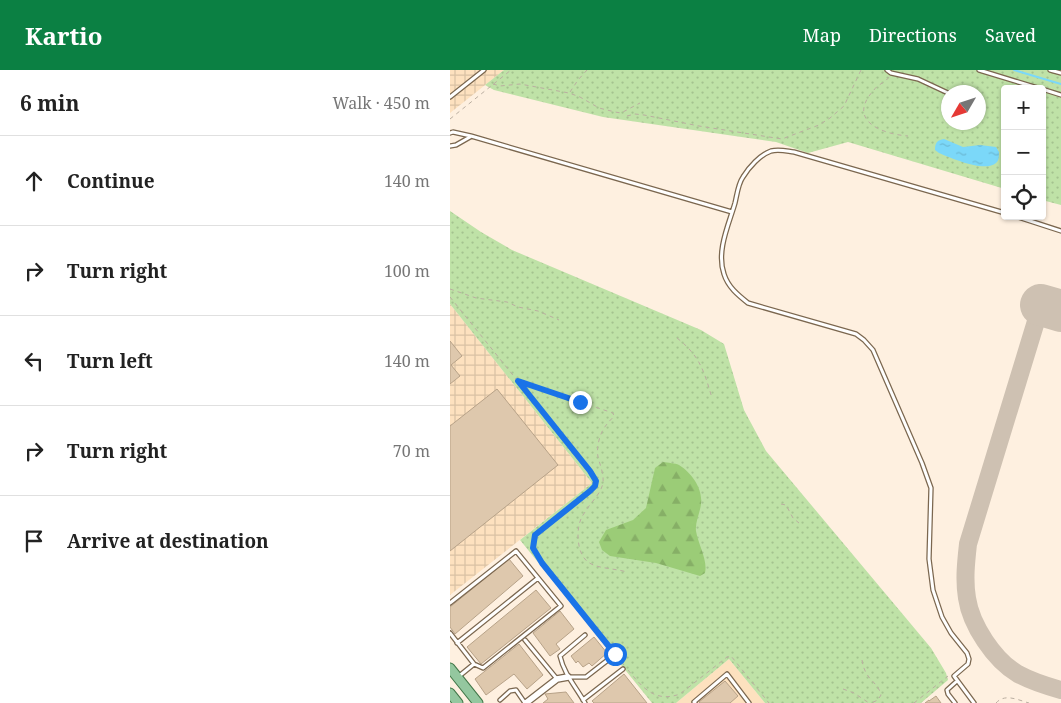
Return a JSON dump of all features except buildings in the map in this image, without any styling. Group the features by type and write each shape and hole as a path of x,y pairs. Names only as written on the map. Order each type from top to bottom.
{"main road":[{"path":"450,668 478,703"},
{"path":"450,693 456,702"}],"street":[{"path":"526,703 557,679 568,677"}],"lane":[{"path":"450,97 484,70"},
{"path":"887,70 918,79 941,90"},
{"path":"979,70 1029,85"},
{"path":"1050,70 1061,74"},
{"path":"1046,90 1061,95"},
{"path":"450,133 471,136 732,212"},
{"path":"450,146 456,145 471,136"},
{"path":"974,703 954,676 968,664 967,653 951,633 942,617 933,590 929,559 931,488 879,361 864,340 856,334 748,303 736,294 726,278 722,258 724,240 742,178 753,164 770,152 778,150 794,152 1001,212"},
{"path":"1027,220 1061,231"},
{"path":"450,603 516,551 561,606 483,668 474,664 450,633"},
{"path":"457,643 538,578"},
{"path":"585,635 560,656 568,677 584,702 623,669"},
{"path":"525,640 557,679"},
{"path":"568,677 586,677 613,656"},
{"path":"458,678 474,664"},
{"path":"694,703 727,674 748,703"},
{"path":"955,703 947,690 957,681"},
{"path":"500,700 510,691 516,690 526,703"}],"path":[{"path":"450,119 511,70"},
{"path":"569,93 588,70"},
{"path":"627,116 644,114 699,126 782,139 819,125 844,106 861,70"},
{"path":"891,72 886,81 872,92 863,108 863,114 881,130 895,135 908,136"},
{"path":"493,84 500,86 520,84 569,93 599,108 615,112 621,112 640,103"},
{"path":"450,289 476,298 507,302 518,307 538,311 559,320"},
{"path":"450,297 590,471 596,481 595,486 590,491 535,535 533,548 542,563 650,695 666,701 673,699 727,657 731,656 769,703"},
{"path":"677,338 695,355 701,364 712,398"},
{"path":"518,381 613,412 614,416 603,430 598,446 603,484 582,517 578,529 578,540 580,553 588,562 627,572"},
{"path":"781,504 786,505 798,523"},
{"path":"843,689 854,693 870,703 878,700 881,695 880,691 865,674 862,660"},
{"path":"914,703 946,676 954,676"},
{"path":"996,703 1001,698 1008,697 1030,703"}],"shaded area":[{"path":"450,70 504,70 450,113"},
{"path":"450,304 592,483 450,595"},
{"path":"729,659 765,703 676,703"}],"green space":[{"path":"504,70 1061,70 1061,205 1046,201 1046,85 1001,85 1001,188 848,142 808,153 776,142 603,117 494,90 485,85"},
{"path":"450,211 512,250 701,330 724,344 744,410 766,451 931,648 946,673 948,680 921,703 765,703 729,659 676,703 652,703 520,540 592,483 450,304"},
{"path":"663,462 677,464 684,468 696,482 700,493 701,504 696,531 706,568 705,573 700,576 656,563 610,556 602,550 599,542 606,530 633,520 646,508 655,468"}],"water":[{"path":"944,139 963,147 980,145 996,147 999,152 998,160 991,166 976,166 951,158 935,150 937,142"}],"waterway":[{"path":"1014,70 1061,84"}],"taxiway":[{"path":"1041,305 968,544 966,584 967,598 973,619 985,641 1000,660 1023,677 1061,690"}],"runway":[{"path":"1041,305 1061,311"}],"route":[{"path":"580,402 518,381 595,477 596,481 595,486 590,491 535,535 533,548 542,563 615,654"}]}
